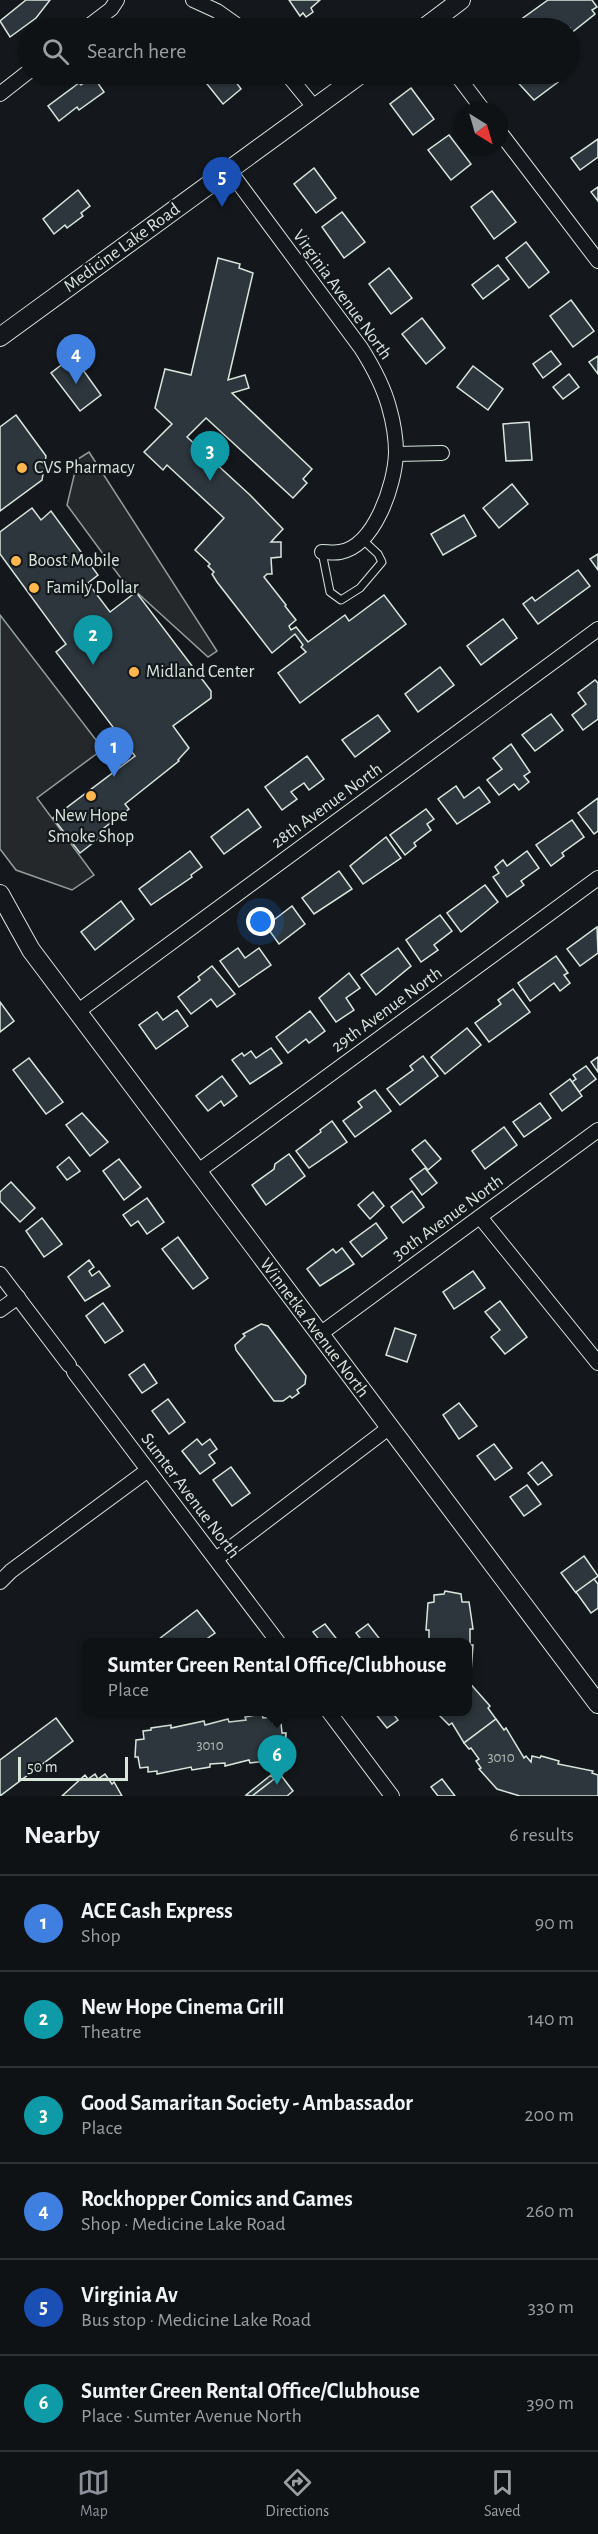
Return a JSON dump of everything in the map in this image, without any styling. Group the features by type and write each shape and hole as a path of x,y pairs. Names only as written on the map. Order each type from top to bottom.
{"main road":[{"path":"437,18 461,0"},
{"name":"Medicine Lake Road","path":"0,337 347,84"},
{"name":"Winnetka Avenue North","path":"1,897 31,950 598,1704"},
{"name":"Winnetka Avenue North","path":"0,921 31,950"}],"street":[{"path":"99,18 111,9 117,0"},
{"path":"193,0 227,18"},
{"path":"0,94 18,80"},
{"path":"295,84 314,107"},
{"path":"464,84 477,102"},
{"path":"508,143 598,261"},
{"name":"Virginia Avenue North","path":"229,170 361,348 378,375 389,408 396,454 390,486 382,510 363,540"},
{"path":"396,454 442,453"},
{"path":"322,552 342,552 363,540"},
{"name":"28th Avenue North","path":"78,1012 598,629"},
{"name":"29th Avenue North","path":"197,1172 598,878"},
{"name":"30th Avenue North","path":"320,1334 598,1130"},
{"path":"480,1217 598,1363"},
{"name":"Sumter Avenue North","path":"0,1274 275,1638"},
{"path":"0,1310 18,1297"},
{"path":"216,1559 390,1427"},
{"path":"0,1582 11,1571 148,1470"},
{"path":"333,1716 393,1796"}],"lane":[{"path":"322,552 330,592 341,600 360,588 382,562 378,554 363,540"}],"shaded area":[{"path":"89,452 217,651 208,657 120,577 67,505 78,459"},
{"path":"0,615 103,749 37,798 94,875 72,890 16,870 0,849"}],"building":[{"path":"26,0 50,0 36,18 18,18 18,31 10,37 0,21"},
{"path":"289,0 320,0 311,8 313,12 306,17 303,13 300,16"},
{"path":"548,0 592,0 597,7 592,10 595,14 580,26 580,18 523,18"},
{"path":"78,84 98,84 104,92 79,110 77,107 59,121 48,106"},
{"path":"207,84 237,84 241,89 223,104"},
{"path":"519,84 555,84 534,100"},
{"path":"411,88 434,119 413,135 390,104"},
{"path":"449,135 454,142 454,156 465,156 471,164 451,180 428,150"},
{"path":"598,139 598,157 580,170 571,158"},
{"path":"314,168 336,198 316,213 294,184"},
{"path":"598,187 598,201 591,192"},
{"path":"78,190 90,206 81,213 83,216 67,228 65,225 54,234 43,219"},
{"path":"492,191 516,222 494,239 471,207"},
{"path":"342,212 365,242 344,258 322,227"},
{"path":"526,242 549,272 529,288 506,258"},
{"path":"218,258 240,264 239,268 253,273 228,380 245,375 249,388 232,393 312,469 303,479 307,483 293,498 206,418 187,437 283,529 271,542 281,542 281,557 271,558 272,574 264,577 296,620 289,626 291,630 296,627 308,642 345,615 349,621 384,595 406,624 300,703 278,673 306,652 301,647 303,645 295,634 272,653 217,582 212,574 214,572 208,566 210,564 195,550 224,518 167,465 163,470 144,452 172,424 155,408 165,369 191,375"},
{"path":"498,265 509,279 483,299 472,285"},
{"path":"389,268 412,298 391,314 369,284"},
{"path":"571,300 594,331 573,347 550,316"},
{"path":"422,318 445,348 426,364 402,334"},
{"path":"551,351 561,364 543,378 533,364"},
{"path":"73,356 101,395 80,411 51,373"},
{"path":"598,356 598,374 589,362"},
{"path":"473,366 503,389 488,410 457,387"},
{"path":"569,374 579,387 563,399 553,387"},
{"name":"CVS Pharmacy","path":"16,415 46,456 42,480 0,511 0,427"},
{"path":"529,422 532,460 506,461 503,424"},
{"path":"512,484 528,504 499,528 483,508"},
{"name":"Midland Center","path":"32,508 41,520 51,511 98,575 88,583 110,612 136,592 211,691 211,698 173,726 189,748 179,761 125,804 129,809 100,831 103,835 80,853 53,818 135,756 56,652 66,644 0,554 0,532"},
{"path":"464,515 476,536 443,555 431,534"},
{"path":"598,554 598,570 590,559"},
{"path":"578,570 590,586 538,624 523,604 532,597 535,601"},
{"path":"503,619 517,638 481,665 467,646"},
{"path":"440,667 454,685 418,712 405,694"},
{"path":"595,680 598,683 598,719 583,730 572,715 586,704 578,693"},
{"path":"551,714 563,730 535,751 522,735"},
{"path":"378,715 390,731 355,757 342,740"},
{"path":"511,744 530,772 524,776 529,782 519,790 514,784 499,795 487,780 502,769 493,758"},
{"path":"307,756 324,779 309,790 304,783 291,792 297,799 282,810 265,787"},
{"path":"456,786 464,798 479,787 490,802 457,824 438,799"},
{"path":"598,798 598,831 594,834 578,813"},
{"path":"248,809 261,827 224,854 211,837"},
{"path":"426,809 434,819 427,824 431,830 414,843 416,846 405,855 390,835"},
{"path":"572,820 584,837 562,853 564,856 551,866 536,845"},
{"path":"386,837 401,858 363,884 350,866"},
{"path":"190,851 202,867 191,875 192,877 151,905 139,889"},
{"path":"527,851 539,868 521,881 524,885 507,897 493,877 499,873 495,867 503,860 507,866"},
{"path":"339,871 352,889 314,914 302,898"},
{"path":"485,885 498,902 461,932 447,913"},
{"path":"121,901 134,919 95,950 81,932"},
{"path":"292,906 305,924 279,944 266,926"},
{"path":"440,915 452,931 434,945 438,950 421,962 406,940"},
{"path":"597,927 598,953 580,966 567,949"},
{"path":"238,948 245,958 259,948 271,965 239,987 220,961"},
{"path":"398,948 411,966 376,995 361,975"},
{"path":"556,956 568,973 564,975 570,983 560,991 554,983 530,1001 518,983"},
{"path":"212,966 235,994 217,1007 211,999 191,1014 178,997 200,980 198,977"},
{"path":"349,973 360,988 346,998 354,1010 336,1022 319,998"},
{"path":"513,989 530,1012 489,1042 475,1023 501,1004 498,1000"},
{"path":"0,1002 14,1021 0,1032"},
{"path":"177,1010 188,1026 156,1049 139,1025 157,1012 163,1020"},
{"path":"310,1011 325,1031 309,1043 306,1039 288,1053 276,1037"},
{"path":"467,1028 481,1045 445,1074 431,1057"},
{"path":"271,1048 282,1063 250,1084 232,1060 242,1053 244,1056 251,1051 256,1058"},
{"path":"423,1056 438,1076 400,1105 387,1089 413,1070 410,1066"},
{"path":"598,1057 598,1072 591,1062"},
{"path":"29,1058 63,1102 46,1114 13,1070"},
{"path":"586,1066 596,1079 579,1092 572,1082 576,1079 573,1075"},
{"path":"222,1076 237,1096 224,1106 221,1101 208,1111 196,1096"},
{"path":"570,1079 582,1096 562,1111 550,1094"},
{"path":"375,1090 391,1111 355,1137 343,1121 362,1107 358,1102"},
{"path":"540,1103 551,1118 524,1137 513,1122"},
{"path":"82,1113 108,1142 90,1156 66,1125"},
{"path":"332,1121 347,1142 309,1168 296,1151"},
{"path":"504,1127 517,1145 485,1169 472,1151"},
{"path":"425,1140 441,1159 428,1170 412,1150"},
{"path":"289,1154 305,1176 266,1205 252,1185 274,1169 275,1164"},
{"path":"69,1157 80,1171 67,1180 57,1167"},
{"path":"119,1159 141,1187 124,1200 103,1171"},
{"path":"425,1168 437,1183 422,1195 410,1179"},
{"path":"11,1182 35,1208 20,1222 0,1201 0,1192"},
{"path":"412,1191 424,1207 403,1223 391,1207"},
{"path":"373,1192 384,1206 370,1219 358,1205"},
{"path":"147,1198 164,1222 147,1234 138,1221 131,1226 123,1215"},
{"path":"42,1218 62,1244 44,1257 26,1231"},
{"path":"376,1223 387,1238 362,1257 350,1242"},
{"path":"178,1237 208,1278 193,1289 162,1249"},
{"path":"342,1248 354,1264 320,1286 307,1269 333,1249 336,1253"},
{"path":"89,1260 94,1267 89,1271 92,1276 99,1271 110,1286 85,1301 68,1277"},
{"path":"473,1271 485,1288 454,1309 443,1292"},
{"path":"500,1301 527,1337 505,1354 491,1337 500,1330 485,1312"},
{"path":"103,1303 123,1331 105,1343 86,1316"},
{"path":"261,1324 268,1326 306,1376 305,1384 292,1398 290,1396 283,1401 274,1401 236,1350 235,1345 245,1336 243,1334"},
{"path":"395,1328 416,1335 407,1362 386,1355"},
{"path":"144,1364 157,1383 142,1393 129,1375"},
{"path":"168,1399 185,1422 169,1434 152,1411"},
{"path":"459,1403 477,1426 459,1439 443,1415"},
{"path":"197,1439 202,1445 210,1439 217,1449 209,1455 215,1463 200,1474 182,1451"},
{"path":"494,1444 512,1468 495,1480 477,1456"},
{"path":"542,1462 552,1475 538,1485 528,1473"},
{"path":"231,1467 250,1493 232,1506 213,1480"},
{"path":"527,1485 541,1504 524,1516 510,1497"},
{"path":"584,1556 598,1576 576,1593 561,1573"},
{"path":"594,1579 598,1584 598,1608 591,1613 576,1592"},
{"path":"445,1591 461,1594 462,1602 469,1602 473,1629 470,1629 470,1638 429,1638 429,1630 426,1630 428,1603 434,1602 434,1595 444,1594"},
{"path":"197,1610 215,1633 208,1638 160,1638"},
{"path":"325,1624 336,1638 318,1638 313,1632"},
{"path":"368,1624 379,1638 360,1638 356,1633"},
{"path":"472,1686 490,1706 488,1708 496,1719 464,1743 452,1723 449,1725 440,1716 472,1716"},
{"path":"377,1716 395,1716 398,1720 387,1728"},
{"path":"245,1717 272,1717 273,1723 281,1723 282,1733 286,1733 285,1751 277,1752 278,1757 268,1758 269,1761 250,1763 249,1760 225,1766 225,1763 210,1764 210,1767 192,1770 191,1767 157,1774 157,1771 148,1772 148,1767 140,1768 138,1757 135,1757 136,1740 144,1739 143,1731 151,1730 151,1728 171,1725 171,1728 204,1721 205,1725 228,1719 229,1722 246,1720"},
{"path":"56,1718 73,1741 0,1796 0,1760"},
{"path":"496,1719 504,1730 506,1728 524,1758 526,1756 531,1762 532,1756 540,1758 541,1756 559,1761 558,1764 593,1771 592,1773 598,1775 598,1796 520,1796 497,1789 479,1769 481,1768 476,1761 479,1759 464,1743"},
{"path":"95,1774 98,1779 105,1774 112,1784 114,1782 122,1796 62,1796 85,1775 88,1779"},
{"path":"280,1774 293,1791 287,1796 251,1796"},
{"path":"271,1775 274,1779 252,1796 246,1795"},
{"path":"442,1779 455,1796 438,1796 431,1787"}],"place":[{"name":"Virginia Av","path":"222,207"},
{"name":"Rockhopper Comics and Games","path":"76,384"},
{"name":"CVS Pharmacy","path":"22,468"},
{"name":"Good Samaritan Society - Ambassador","path":"210,481"},
{"name":"Boost Mobile","path":"16,561"},
{"name":"Family Dollar","path":"34,588"},
{"name":"New Hope Cinema Grill","path":"93,665"},
{"name":"Midland Center","path":"134,672"},
{"name":"ACE Cash Express","path":"114,777"},
{"name":"New Hope Smoke Shop","path":"91,796"},
{"name":"Sumter Green Rental Office/Clubhouse","path":"277,1785"}]}
